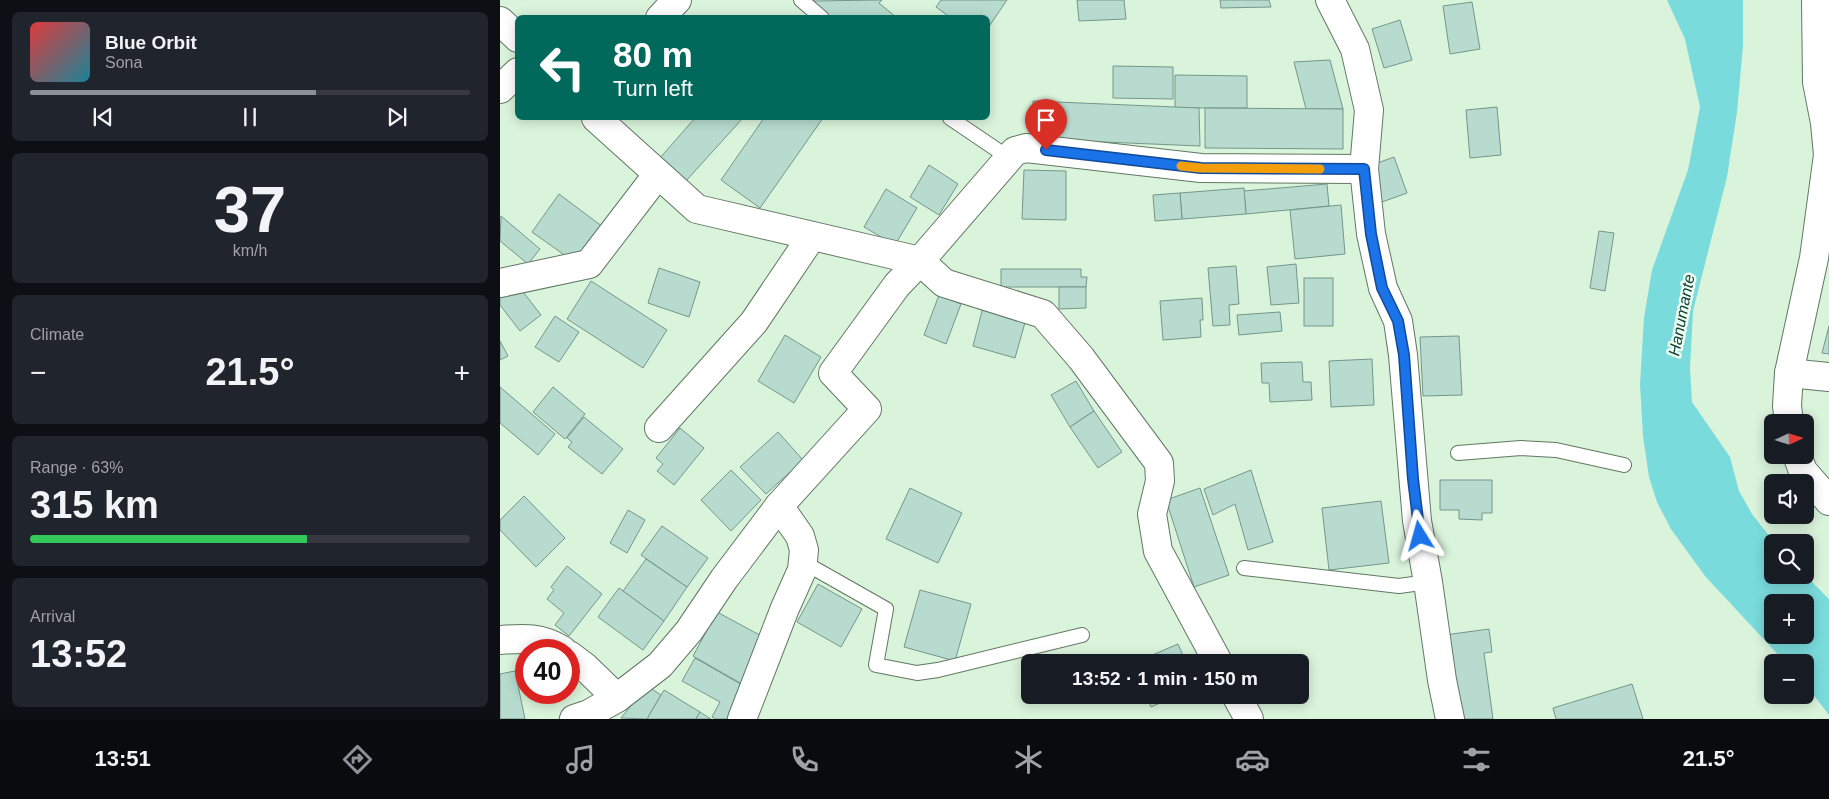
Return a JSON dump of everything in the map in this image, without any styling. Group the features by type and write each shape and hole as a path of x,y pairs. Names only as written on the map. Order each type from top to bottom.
{"street":[{"path":"663,15 676,0"},
{"path":"1330,0 1355,49 1369,110 1364,169 1371,234 1382,288 1398,321 1404,355 1414,496 1442,680 1450,719"},
{"path":"1788,414 1789,373 1814,258 1828,155 1825,124 1817,82 1816,0"},
{"path":"500,21 515,35"},
{"path":"500,89 515,75"},
{"path":"598,120 697,209 920,261 944,283 1043,314 1081,358 1160,463 1160,481 1152,514 1158,551 1214,654"},
{"path":"574,719 589,714 617,698 660,664 689,631 724,579 779,506 867,408 833,374 897,285 1015,151 1026,148 1201,168 1364,169"},
{"path":"500,283 589,264 658,174"},
{"path":"658,428 754,322 812,236"},
{"path":"1789,373 1829,377"},
{"path":"1800,464 1803,472 1829,501"},
{"path":"742,719 785,608 802,570 804,550 800,536 779,506"},
{"path":"500,640 533,639"},
{"path":"580,663 617,698"},
{"path":"1241,704 1249,719"}],"lane":[{"path":"801,0 818,15"},
{"path":"953,120 1009,158"},
{"path":"1458,453 1521,448 1556,450 1624,465"},
{"path":"803,562 886,610 876,665 916,673 938,670 1082,634"},
{"path":"1244,568 1399,586 1428,582"}],"water":[{"name":"Hanumante","path":"1667,0 1743,0 1743,46 1737,112 1727,177 1693,311 1690,368 1692,402 1730,457 1739,491 1752,514 1768,534 1764,534 1764,584 1814,584 1829,599 1829,715 1814,696 1814,654 1778,654 1768,644 1814,644 1814,594 1764,594 1764,639 1705,576 1671,529 1657,502 1649,477 1643,436 1640,384 1644,318 1652,270 1688,170 1700,107 1685,39"}],"building":[{"path":"882,0 879,3 893,15 828,15 812,1"},
{"path":"941,0 1007,0 990,25 990,15 947,15 936,7"},
{"path":"1077,0 1124,0 1126,19 1079,21"},
{"path":"1220,0 1269,0 1271,7 1221,8"},
{"path":"1472,2 1480,49 1450,54 1443,6"},
{"path":"1400,20 1412,60 1384,68 1372,29"},
{"path":"1330,60 1343,109 1306,109 1294,62"},
{"path":"1113,66 1173,67 1173,99 1113,98"},
{"path":"1175,75 1247,76 1247,108 1175,108"},
{"path":"1033,101 1199,108 1200,146 1031,139"},
{"path":"1497,107 1501,155 1470,158 1466,110"},
{"path":"1205,108 1343,109 1343,149 1205,148"},
{"path":"693,120 741,120 685,182 659,159"},
{"path":"763,120 822,120 760,208 721,180"},
{"path":"1394,157 1407,193 1382,202 1369,166"},
{"path":"929,165 958,184 939,215 910,197"},
{"path":"1024,170 1066,171 1066,220 1022,219"},
{"path":"1327,184 1329,206 1246,214 1244,191"},
{"path":"1244,188 1246,214 1182,219 1180,193"},
{"path":"886,189 917,208 895,245 864,227"},
{"path":"1180,193 1182,219 1155,221 1153,195"},
{"path":"559,194 603,227 577,264 532,232"},
{"path":"1341,205 1345,254 1295,259 1290,210"},
{"path":"501,216 540,249 528,264 500,241"},
{"path":"1599,231 1614,233 1605,291 1590,288"},
{"path":"1296,264 1299,303 1271,305 1267,267"},
{"path":"1236,266 1239,304 1229,305 1230,325 1213,326 1208,268"},
{"path":"659,268 700,282 689,317 648,303"},
{"path":"1001,269 1081,269 1081,277 1087,277 1086,287 1001,287"},
{"path":"1304,278 1333,278 1333,326 1304,326"},
{"path":"591,281 667,330 643,368 567,319"},
{"path":"517,284 541,315 520,331 500,305 500,298"},
{"path":"1059,287 1086,287 1086,308 1059,309"},
{"path":"939,295 961,304 946,344 924,335"},
{"path":"1202,298 1203,320 1200,320 1201,337 1163,340 1160,301"},
{"path":"983,307 1026,319 1015,358 973,346"},
{"path":"1280,312 1282,331 1239,335 1237,315"},
{"path":"555,316 579,332 559,362 535,347"},
{"path":"1829,326 1829,354 1822,353"},
{"path":"785,335 821,357 794,403 758,381"},
{"path":"1459,336 1462,395 1423,396 1420,337"},
{"path":"500,341 508,356 500,360"},
{"path":"1372,359 1374,405 1331,407 1329,361"},
{"path":"1302,362 1303,382 1311,382 1312,400 1270,402 1269,383 1262,383 1261,363"},
{"path":"1076,381 1094,411 1070,427 1051,395"},
{"path":"500,387 555,434 538,455 500,423"},
{"path":"553,387 585,414 565,439 533,412"},
{"path":"1094,411 1122,452 1098,468 1070,427"},
{"path":"584,417 623,449 602,474 568,447 572,442 567,438"},
{"path":"680,428 704,448 674,485 657,471 663,464 656,458"},
{"path":"778,432 803,460 766,494 740,467"},
{"path":"731,470 761,500 731,531 701,500"},
{"path":"1251,470 1273,542 1248,550 1235,504 1213,515 1204,489"},
{"path":"1440,480 1492,480 1492,513 1482,513 1482,520 1459,519 1459,510 1440,510"},
{"path":"910,488 962,513 938,563 886,539"},
{"path":"1200,488 1229,575 1194,587 1166,500"},
{"path":"524,496 565,538 536,567 500,530 500,520"},
{"path":"1381,501 1389,563 1329,570 1322,508"},
{"path":"628,510 645,520 627,553 610,543"},
{"path":"662,526 708,558 687,587 641,555"},
{"path":"646,559 687,587 664,621 623,591"},
{"path":"567,566 602,594 569,636 555,625 564,613 547,599 554,590 551,587"},
{"path":"818,584 862,609 841,647 797,622"},
{"path":"619,588 664,621 643,650 598,617"},
{"path":"920,590 971,604 955,661 904,647"},
{"path":"717,612 767,639 742,684 693,656"},
{"path":"1489,629 1492,652 1484,653 1493,719 1456,719 1445,635"},
{"path":"1178,644 1182,654 1155,654"},
{"path":"695,658 751,690 735,719 716,719 712,717 720,702 682,681"},
{"path":"515,671 515,704 522,704 525,719 500,719 500,674"},
{"path":"1632,684 1643,719 1556,719 1553,708"},
{"path":"647,686 661,695 647,719 621,718"},
{"path":"664,690 700,712 696,719 647,719"},
{"path":"700,712 711,719 696,719"}],"slow traffic":[{"path":"1181,166 1201,168 1320,169"}],"route":[{"path":"1046,150 1201,168 1364,169 1371,234 1382,288 1398,321 1404,355 1413,479 1420,536"}]}
